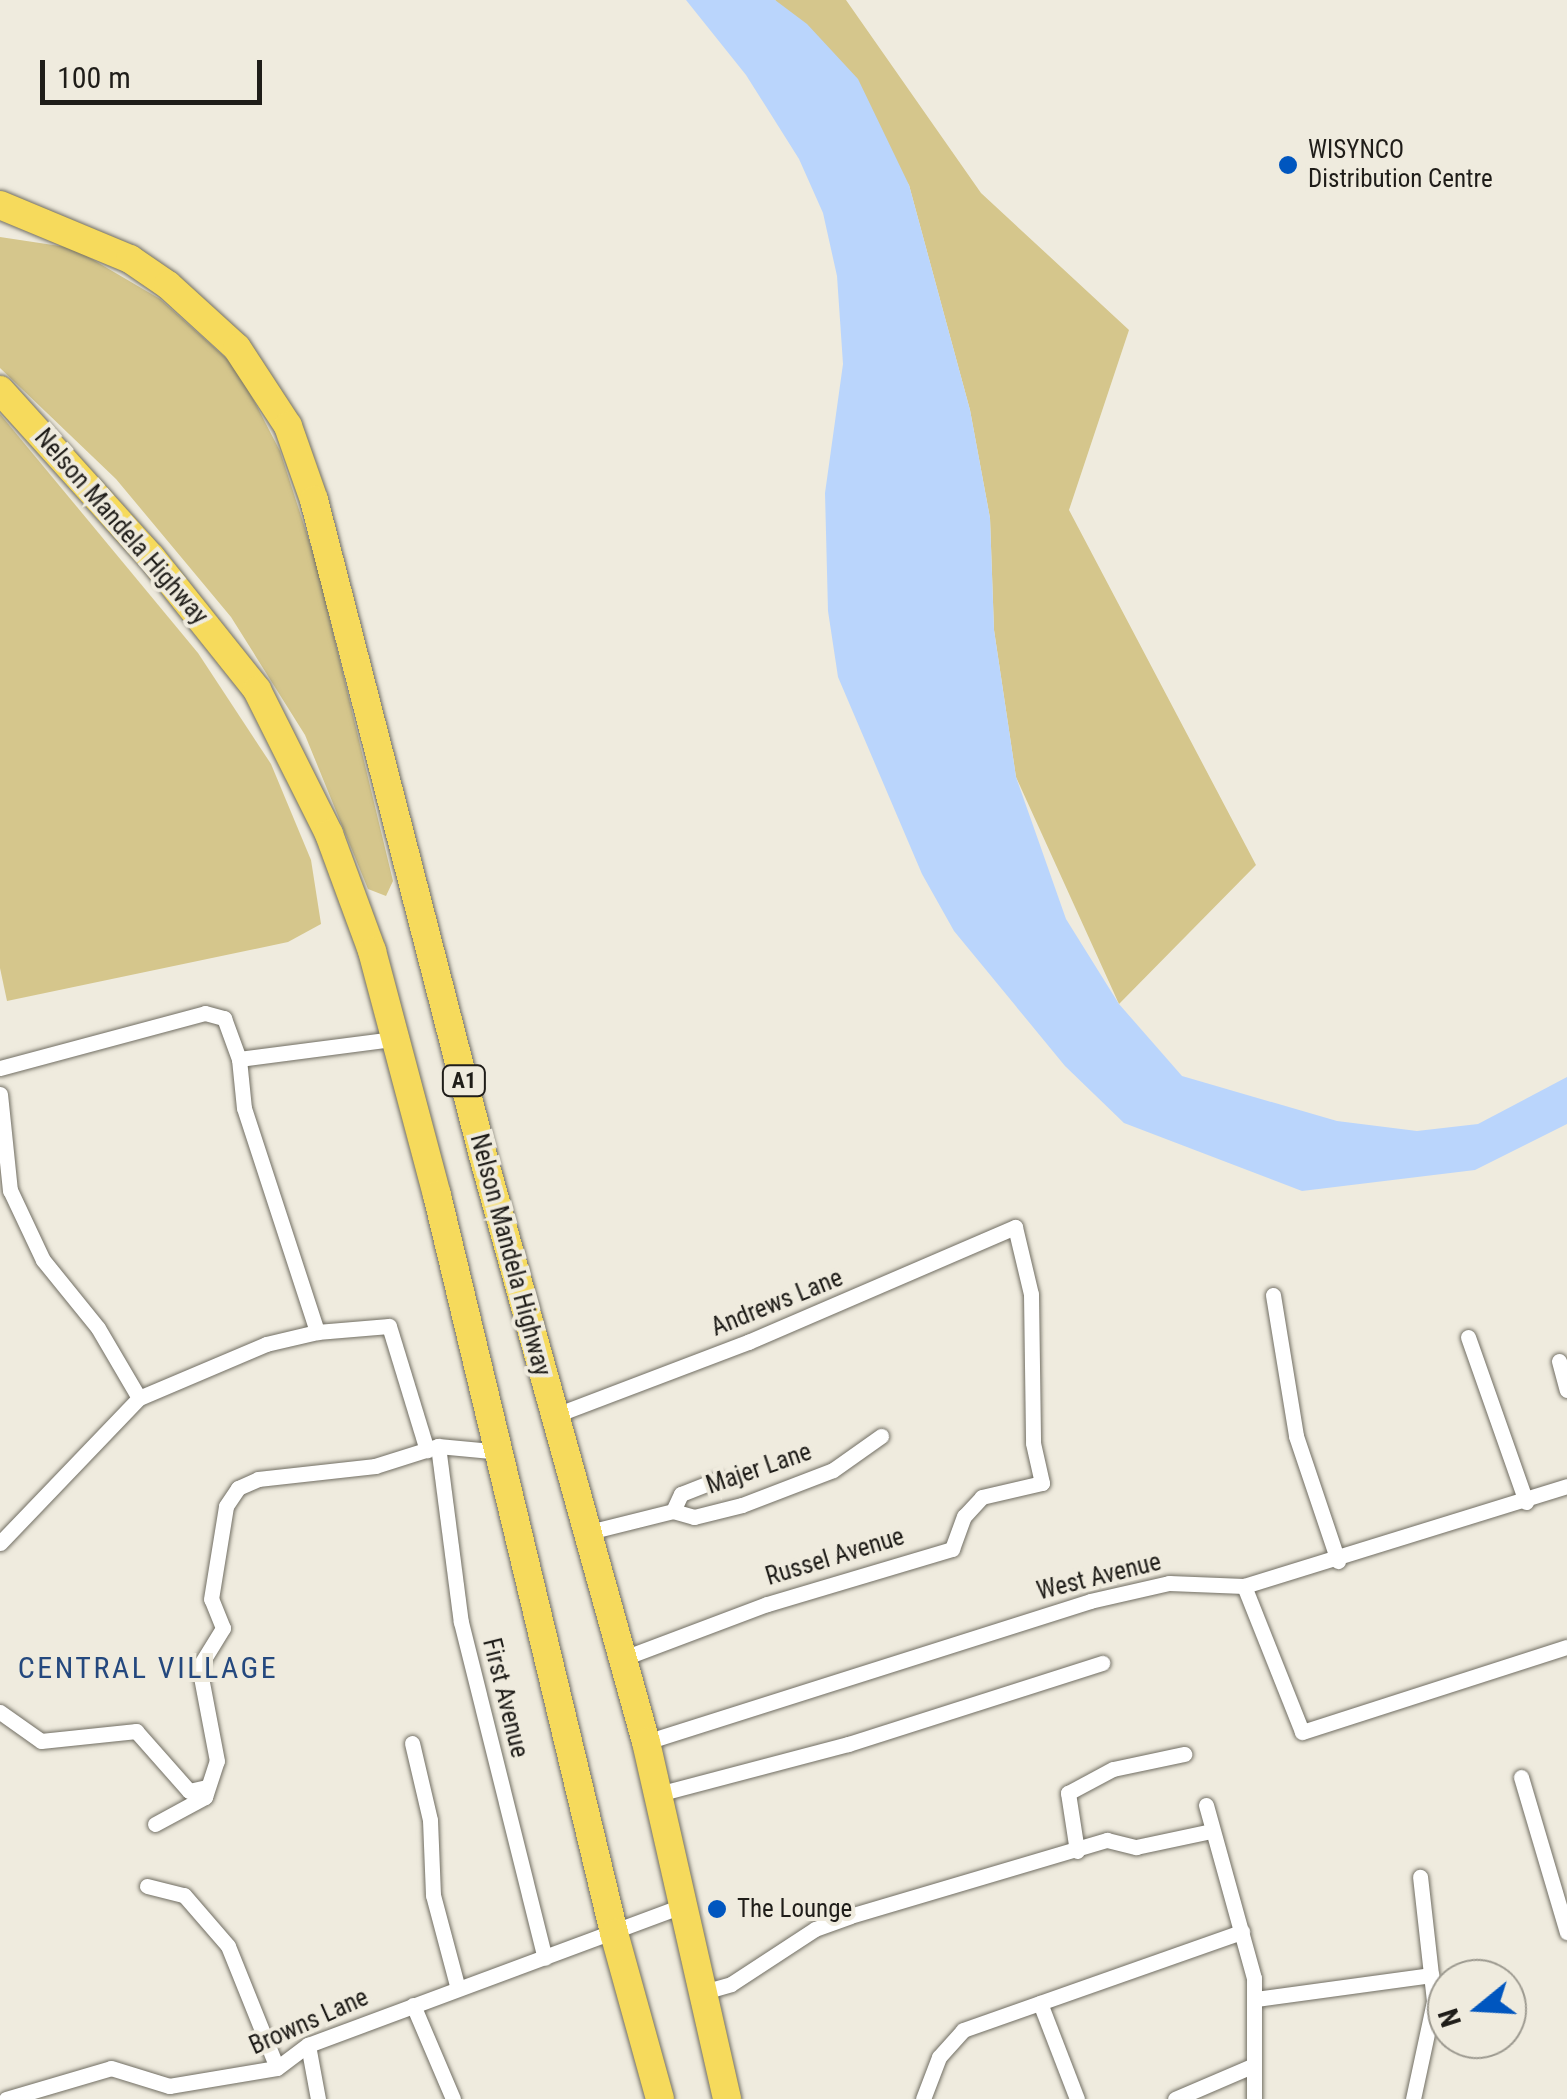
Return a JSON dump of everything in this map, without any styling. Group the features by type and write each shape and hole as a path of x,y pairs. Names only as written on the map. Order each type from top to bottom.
{"highway":[{"name":"Nelson Mandela Highway","path":"0,205 130,258 168,285 238,348 288,426 314,500 585,1534 646,1742 654,1795 727,2099"},
{"name":"Nelson Mandela Highway","path":"0,390 151,556 257,690 330,834 372,951 502,1452 614,1933 660,2099"}],"street":[{"path":"0,1068 205,1013 224,1018 239,1058 244,1108 317,1332 266,1344 139,1398 0,1543"},
{"path":"239,1058 394,1039"},
{"path":"0,1094 10,1190 43,1260 98,1328 139,1398"},
{"name":"Andrews Lane","path":"554,1416 748,1342 1015,1226 1031,1294 1033,1443 1042,1482"},
{"path":"1273,1295 1296,1436 1338,1561"},
{"name":"First Avenue","path":"317,1332 389,1326 432,1448 461,1622 544,1958"},
{"path":"1468,1337 1526,1502"},
{"path":"1560,1360 1567,1390"},
{"name":"Majer Lane","path":"585,1534 672,1511 694,1517 776,1492 832,1470 881,1436"},
{"path":"155,1824 205,1798 217,1760 199,1667 224,1628 211,1599 226,1506 238,1488 258,1480 375,1466 432,1448 502,1452"},
{"path":"672,1511 681,1494 719,1479"},
{"name":"Russel Avenue","path":"619,1660 767,1604 952,1549 964,1516 982,1497 1042,1482"},
{"name":"West Avenue","path":"646,1742 1090,1601 1169,1584 1244,1586 1338,1561 1567,1486"},
{"path":"1244,1586 1302,1732 1567,1647"},
{"path":"654,1795 848,1744 1102,1663"},
{"path":"0,1712 41,1741 136,1730 188,1791 207,1787"},
{"path":"412,1742 430,1820 433,1895 458,1989"},
{"path":"1076,1851 1068,1793 1113,1769 1184,1754"},
{"path":"1520,1778 1567,1932"},
{"path":"1206,1805 1256,1998 1254,2099"},
{"path":"700,1993 765,1966 815,1929 1107,1840 1136,1847 1211,1831"},
{"path":"1420,1877 1429,1959"},
{"path":"147,1886 184,1894 228,1946 276,2068"},
{"name":"Browns Lane","path":"6,2099 111,2068 170,2086 276,2068 308,2046 680,1907"},
{"path":"923,2099 940,2056 963,2030 1242,1932"},
{"path":"1256,1998 1427,1977"},
{"path":"1040,2002 1077,2099"},
{"path":"413,2005 452,2099"},
{"path":"1427,2034 1414,2097 1432,2099"},
{"path":"308,2046 318,2099"},
{"path":"1174,2099 1252,2066"}],"shaded area":[{"path":"775,0 846,0 981,193 1129,330 1069,510 1256,865 1119,1004 1016,777 994,630 990,518 970,410 909,185"},
{"path":"0,237 73,248 160,299 237,368 280,451 316,562 393,881 386,896 368,889 305,735 231,617 116,479 0,368"},
{"path":"0,414 198,653 271,764 311,860 321,924 288,942 7,1001 0,968"}],"water":[{"path":"686,0 775,0 807,24 858,79 909,185 970,410 990,518 994,630 1016,777 1066,919 1119,1004 1182,1076 1337,1121 1417,1131 1478,1124 1567,1077 1567,1124 1475,1170 1302,1191 1124,1123 1065,1066 954,931 922,874 838,677 828,611 825,493 843,364 837,276 823,213 799,159 746,75"}],"place":[{"name":"WISYNCO Distribution Centre","path":"1288,165"},
{"name":"The Lounge","path":"717,1909"}],"district":[{"name":"CENTRAL VILLAGE","path":"148,1668"}]}
